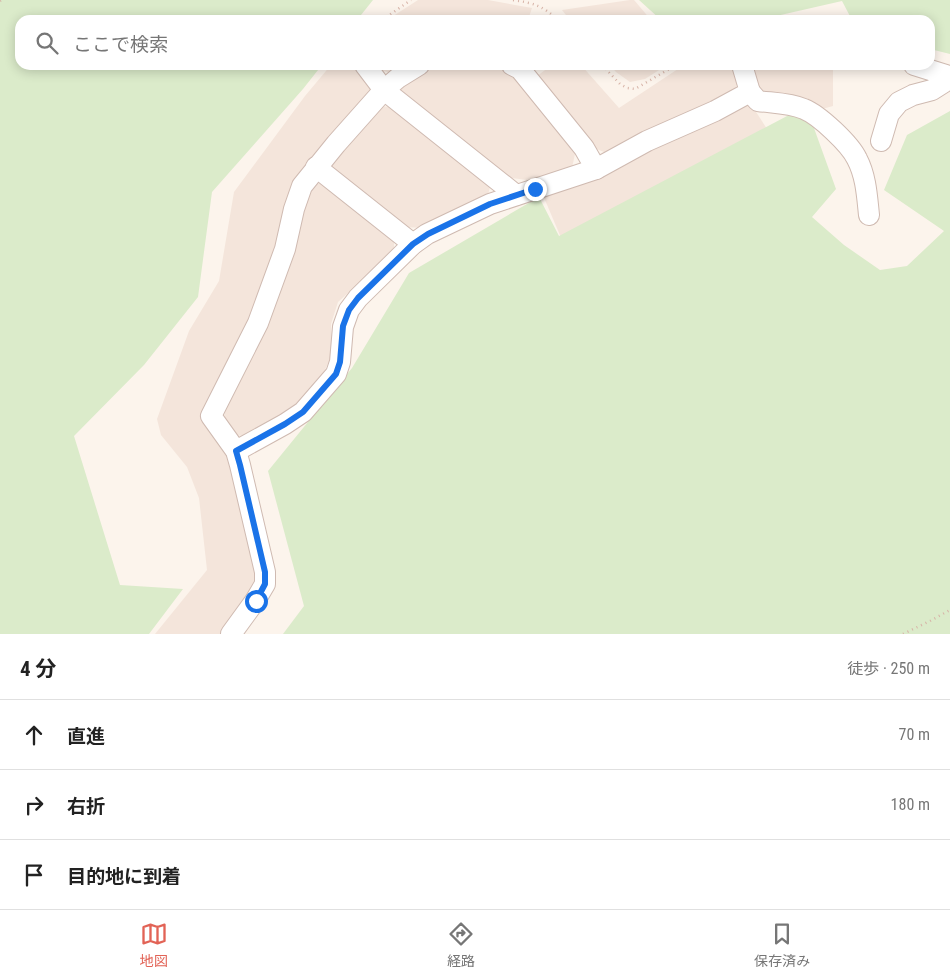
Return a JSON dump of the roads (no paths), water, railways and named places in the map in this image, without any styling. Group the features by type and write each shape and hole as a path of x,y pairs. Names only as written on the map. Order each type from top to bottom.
{"street":[{"path":"368,70 384,90 516,195"},
{"path":"232,634 256,601 265,584 265,572 236,451 211,416 258,323 285,249 294,209 302,186 384,90 411,70"},
{"path":"521,70 584,148 596,169"},
{"path":"743,70 750,92 758,101 792,105 817,116 836,133 857,157 867,193 869,215"},
{"path":"881,141 889,114 899,102 913,95 932,90 943,83 946,75 930,70"},
{"path":"236,451 303,412 336,374 340,362 343,326 349,310 358,298 413,244 428,234 490,204 596,169 648,141 715,111 750,92"},
{"path":"316,168 413,244"}]}
